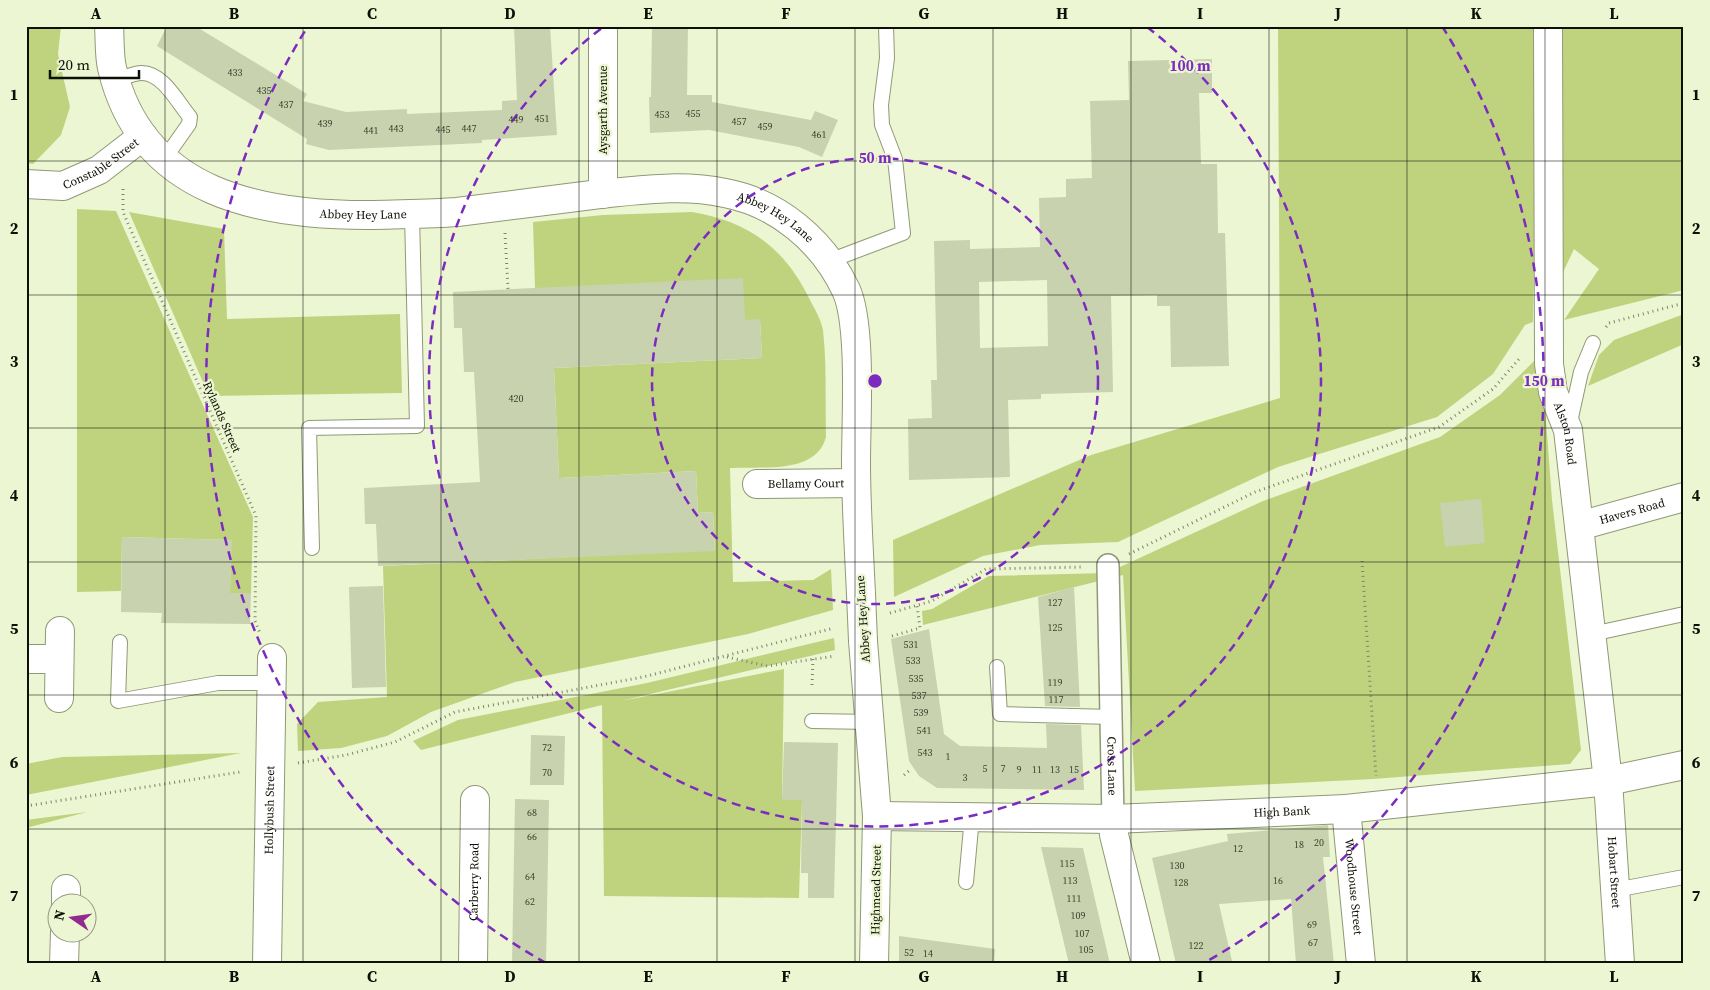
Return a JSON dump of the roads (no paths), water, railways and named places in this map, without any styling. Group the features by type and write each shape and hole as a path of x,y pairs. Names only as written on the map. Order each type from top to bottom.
{"street":[{"name":"Abbey Hey Lane","path":"109,26 111,64 131,116 142,136 177,170 195,182 219,193 269,209 324,215 454,212 668,187 726,193 753,201 780,215 803,232 829,261 848,293 854,329 860,594 853,633 871,722 877,816"},
{"name":"Aysgarth Avenue","path":"603,26 603,194"},
{"name":"Alston Road","path":"1548,26 1549,364 1553,392 1568,430 1608,781"},
{"name":"Constable Street","path":"26,184 63,186 100,170 142,136"},
{"name":"Bellamy Court","path":"757,484 856,483"},
{"name":"Havers Road","path":"1579,526 1684,497"},
{"name":"Cross Lane","path":"1108,565 1114,835 1146,964"},
{"path":"59,698 60,631"},
{"path":"26,659 59,660"},
{"name":"Hollybush Street","path":"267,964 272,671"},
{"name":"High Bank","path":"877,816 1113,818 1378,807 1608,781 1684,765"},
{"name":"Hobart Street","path":"1608,781 1620,964"},
{"name":"Carberry Road","path":"473,964 475,800"},
{"name":"Woodhouse Street","path":"1346,809 1361,964"},
{"name":"Highmead Street","path":"874,964 877,816"},
{"path":"64,964 65,942"}],"lane":[{"path":"829,261 903,233 895,159 882,125 881,115 883,75 887,58 886,26"},
{"path":"116,80 142,73 154,76 161,81 190,117 190,124 165,158"},
{"path":"312,548 309,428 416,426 412,214"},
{"path":"1568,430 1581,372 1593,343"},
{"path":"1592,634 1684,614"},
{"path":"120,642 118,701 272,671"},
{"path":"997,667 1000,714 1112,717"},
{"path":"812,721 871,722"},
{"path":"966,882 972,817"},
{"path":"1615,890 1684,877"}]}
